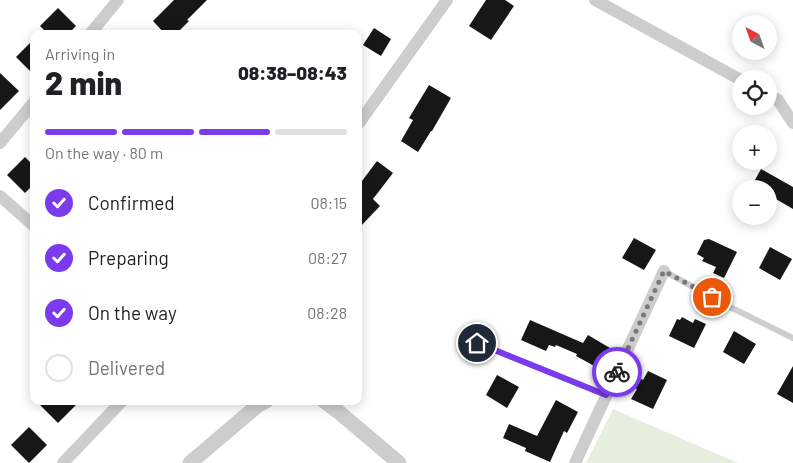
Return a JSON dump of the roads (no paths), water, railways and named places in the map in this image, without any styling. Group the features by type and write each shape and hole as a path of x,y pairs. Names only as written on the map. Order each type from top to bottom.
{"street":[{"path":"93,30 118,0"},
{"path":"362,119 448,0"},
{"path":"595,0 732,75"},
{"path":"777,99 793,124"},
{"path":"0,143 30,107"},
{"path":"0,196 30,222"},
{"path":"575,463 664,271"},
{"path":"63,463 118,405"},
{"path":"190,463 259,405"},
{"path":"329,405 399,463"}],"lane":[{"path":"664,271 728,306 793,338"},
{"path":"477,343 606,395"}]}
